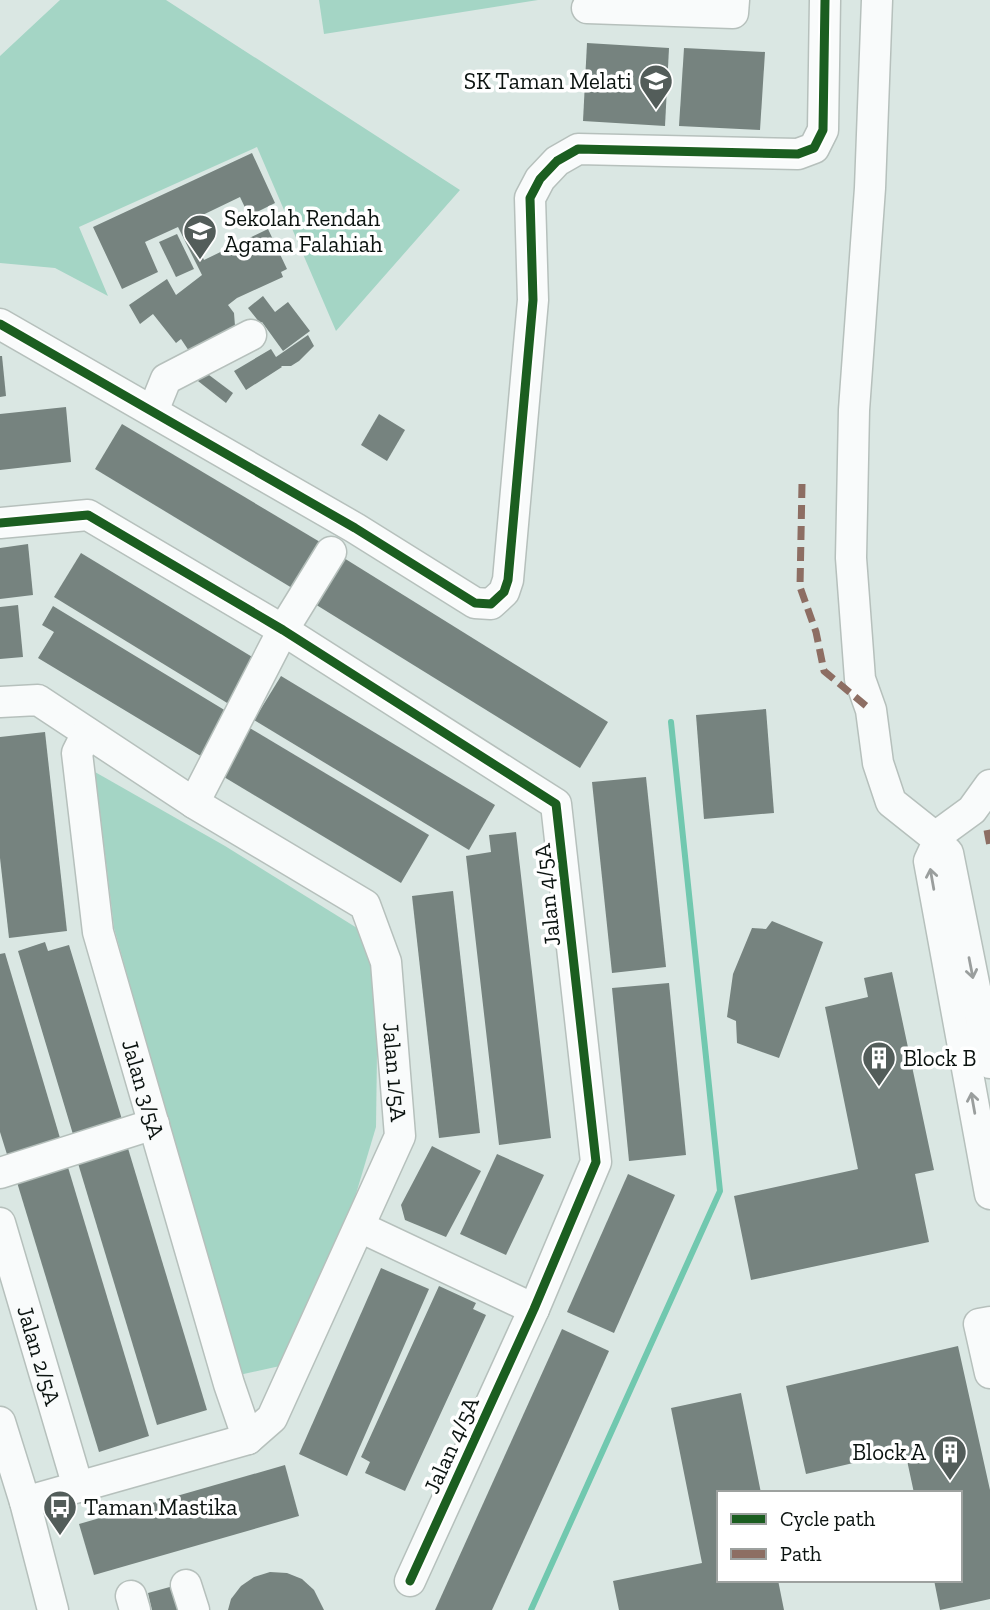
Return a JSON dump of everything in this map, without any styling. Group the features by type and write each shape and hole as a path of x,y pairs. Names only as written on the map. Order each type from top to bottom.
{"street":[{"path":"587,8 733,13 734,0"},
{"path":"0,324 355,528 475,603 491,604 504,592 508,580 533,299 530,198 540,178 557,161 578,149 797,155 814,148 823,130 825,0"},
{"path":"877,0 870,188 854,410 851,558 860,678 871,710 878,763 891,802 948,853 990,1063"},
{"path":"153,411 166,379 251,335"},
{"name":"Jalan 4/5A","path":"0,523 88,515 283,631 556,804 596,1162 534,1308 411,1581"},
{"path":"194,803 283,631 331,552"},
{"name":"Jalan 1/5A","path":"0,702 38,700 194,803 365,905 386,962 400,1136 272,1418 248,1440 25,1502"},
{"name":"Jalan 3/5A","path":"88,733 77,753 98,932 225,1371 248,1440"},
{"path":"990,785 972,810 936,841 929,861 990,1194"},
{"path":"0,1173 154,1124"},
{"name":"Jalan 2/5A","path":"0,1223 78,1487"},
{"path":"360,1227 534,1308"},
{"path":"990,1322 979,1324 990,1373"},
{"path":"0,1422 25,1502 53,1610"}],"green space":[{"path":"60,0 166,0 460,190 336,331 257,147 79,227 108,296 55,268 0,263 0,56"},
{"path":"319,0 538,0 324,34"},
{"path":"95,772 225,846 357,928 378,979 376,1127 344,1234 280,1366 239,1375 114,928"}],"building":[{"path":"587,43 669,48 665,126 583,121"},
{"path":"684,48 765,52 760,130 679,126"},
{"path":"252,153 275,203 249,216 240,197 186,223 204,260 268,229 287,269 281,272 283,277 237,298 228,305 234,313 235,326 193,357 181,339 176,343 153,314 140,324 129,305 167,279 176,295 202,275 178,227 145,242 158,272 122,289 93,227"},
{"path":"177,234 194,269 176,277 159,242"},
{"path":"263,296 275,312 288,302 310,331 283,351 248,308"},
{"path":"308,335 314,346 299,361 291,366 281,366 246,390 234,371 271,349 276,357"},
{"path":"0,356 6,396 0,397"},
{"path":"205,372 233,393 226,403 198,381"},
{"path":"66,407 71,462 0,470 0,414"},
{"path":"379,414 405,430 387,461 361,445"},
{"path":"122,424 325,545 297,591 95,469"},
{"path":"28,544 33,595 0,599 0,548"},
{"path":"81,553 264,664 237,709 54,597"},
{"path":"339,555 608,722 580,768 310,601"},
{"path":"18,605 23,657 0,659 0,607"},
{"path":"53,606 231,714 204,758 38,658 54,632 42,625"},
{"path":"281,676 495,805 469,850 254,720"},
{"path":"766,709 774,813 704,819 696,715"},
{"path":"248,727 429,835 401,883 219,774"},
{"path":"45,732 67,931 9,938 0,858 0,737"},
{"path":"646,777 666,967 612,973 592,782"},
{"path":"516,832 551,1138 499,1145 466,856 491,852 489,835"},
{"path":"453,891 480,1133 439,1138 412,896"},
{"path":"772,921 823,942 779,1058 737,1043 736,1021 727,1017 733,974 752,928 766,929"},
{"path":"45,942 48,951 69,945 124,1126 75,1141 18,951"},
{"path":"5,953 63,1148 10,1164 0,1132 0,954"},
{"name":"Block B","path":"892,972 934,1170 915,1174 929,1242 751,1280 734,1196 858,1169 825,1007 868,997 864,978"},
{"path":"669,983 686,1155 629,1161 612,988"},
{"path":"127,1145 207,1410 157,1425 77,1160"},
{"path":"432,1146 481,1171 446,1237 405,1220 401,1205"},
{"path":"497,1154 544,1175 506,1255 460,1234"},
{"path":"67,1164 149,1436 99,1452 16,1179"},
{"path":"628,1174 675,1195 614,1333 567,1312"},
{"path":"381,1268 429,1289 347,1476 299,1454"},
{"path":"439,1286 476,1303 473,1309 486,1315 405,1491 365,1473 370,1462 361,1457"},
{"path":"562,1329 609,1351 566,1447 492,1610 435,1610"},
{"name":"Block A","path":"958,1346 990,1490 990,1599 940,1610 934,1582 962,1582 962,1491 914,1491 905,1451 806,1474 786,1386"},
{"path":"741,1393 761,1491 717,1491 717,1582 778,1582 784,1610 619,1610 613,1581 702,1563 671,1408"},
{"path":"285,1465 299,1516 94,1575 79,1524"},
{"path":"270,1572 287,1573 302,1579 314,1590 324,1610 228,1610 231,1599 241,1586 254,1577"},
{"path":"177,1585 184,1610 152,1610 148,1593"}],"waterway":[{"path":"531,1610 720,1191 671,722"}],"marked path":[{"path":"802,484 800,587 816,632 824,671 871,710"},
{"path":"987,830 990,846"}],"cycle path":[{"path":"0,324 355,528 475,603 491,604 504,592 508,580 533,300 530,198 540,179 557,161 578,149 798,154 814,148 823,130 825,0"},
{"path":"0,523 88,515 283,630 556,804 596,1162 534,1309 410,1581"}],"place":[{"name":"SK Taman Melati","path":"656,111"},
{"name":"Sekolah Rendah Agama Falahiah","path":"200,261"},
{"name":"Block B","path":"879,1088"},
{"name":"Block A","path":"950,1482"},
{"name":"Taman Mastika","path":"60,1537"}]}
